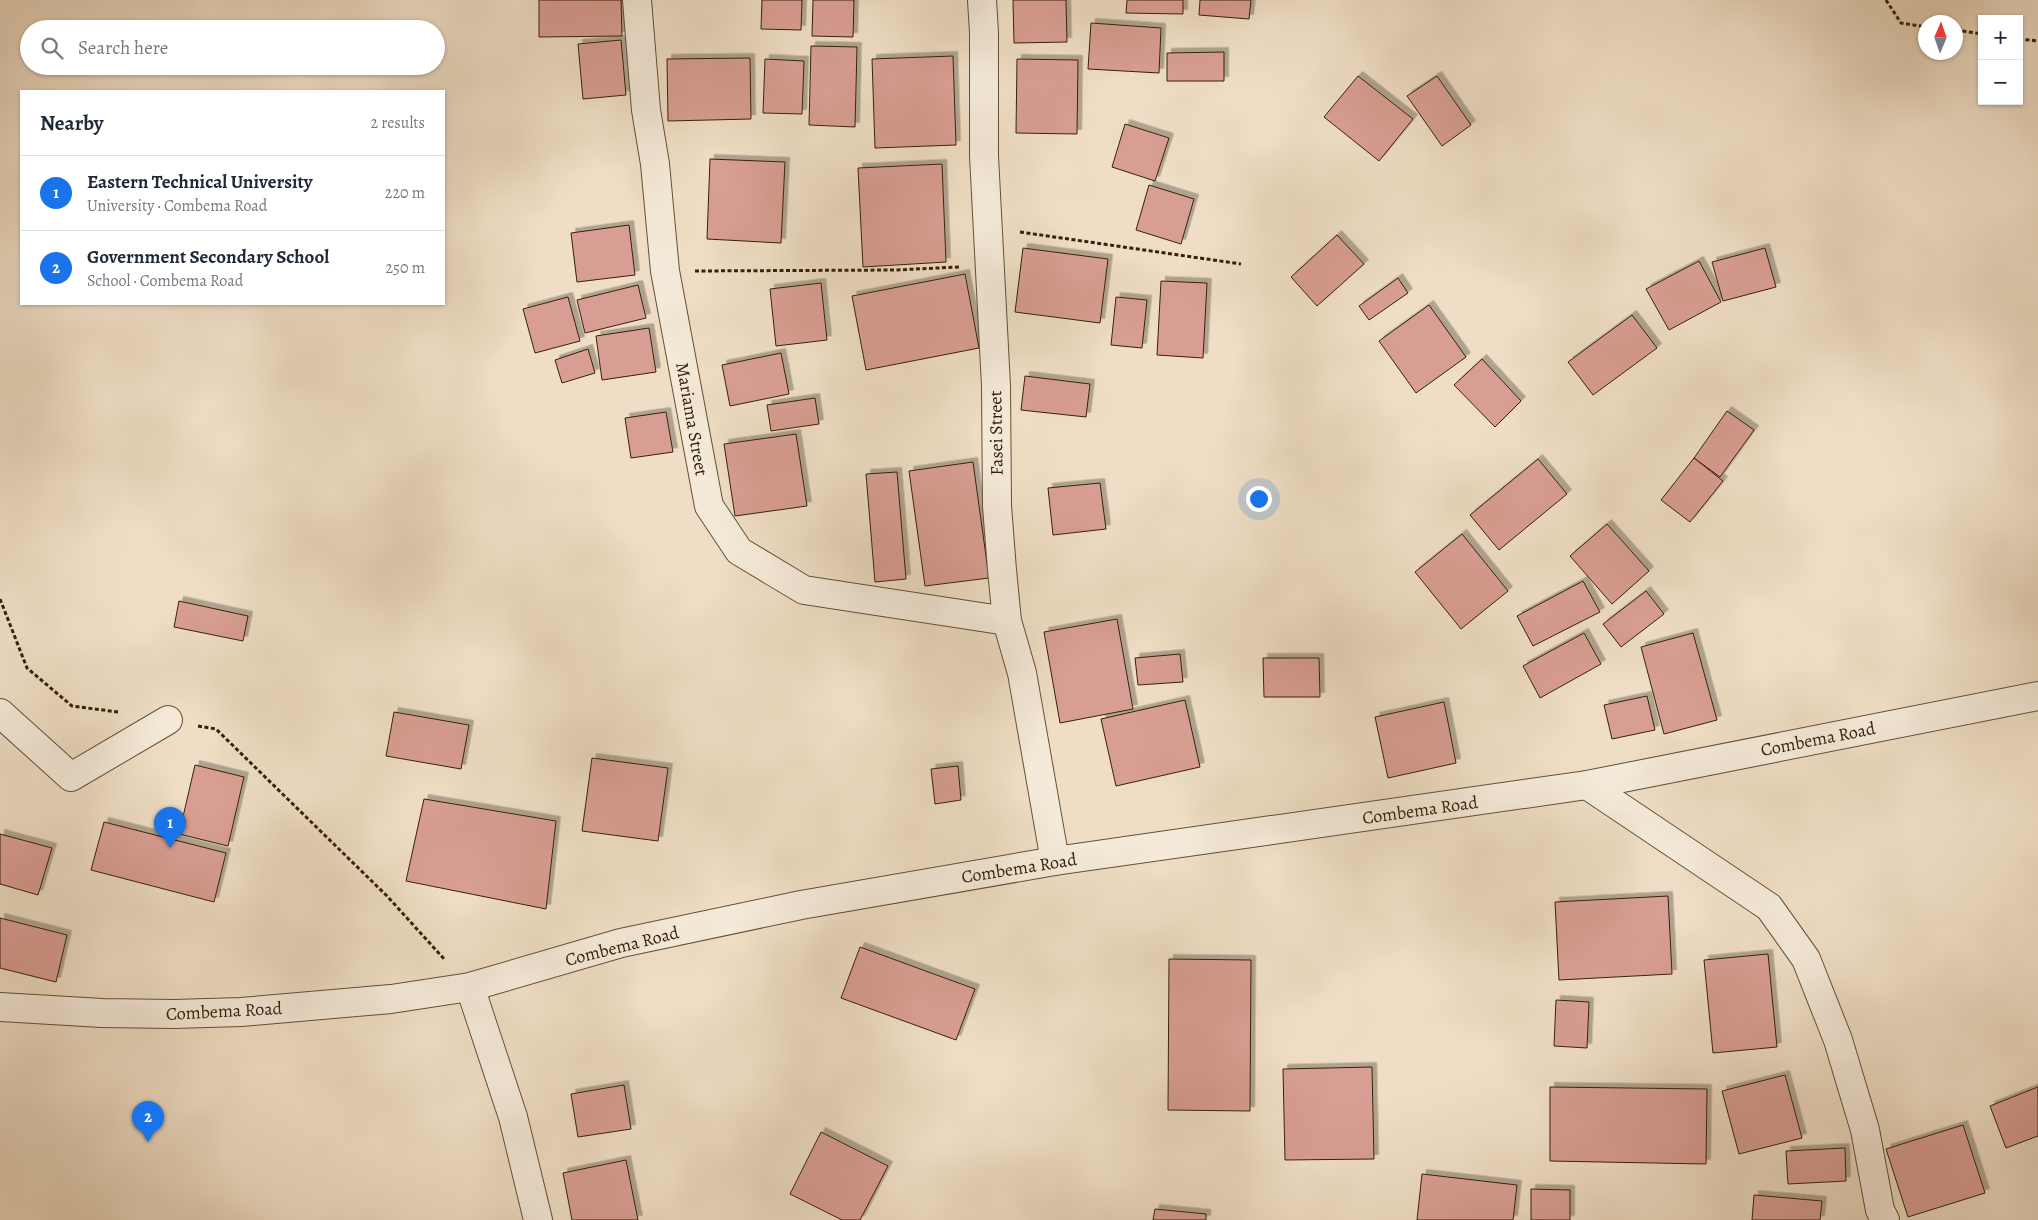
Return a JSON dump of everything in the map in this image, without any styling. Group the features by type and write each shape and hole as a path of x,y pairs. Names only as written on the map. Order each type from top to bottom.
{"street":[{"name":"Mariama Street","path":"637,0 646,110 655,164 665,271 708,506 739,551 804,590 1007,621"},
{"name":"Fasei Street","path":"982,0 984,33 984,156 996,386 997,506 1007,621 1022,673 1055,861"},
{"name":"Combema Road","path":"0,1007 102,1013 174,1014 241,1012 391,999 470,987 621,943 801,905 1055,861 1588,785 2038,696"},
{"path":"0,713 71,777 168,720"},
{"path":"1588,785 1769,907 1806,959 1838,1040 1865,1130 1881,1216"},
{"path":"470,987 513,1117 538,1220"}],"path":[{"path":"1886,0 1902,24 1918,25"},
{"path":"1963,31 1978,33"},
{"path":"2023,39 2038,41"},
{"path":"987,228 1241,264"},
{"path":"665,271 878,271 990,267"},
{"path":"0,599 27,668 72,706 119,712"},
{"path":"168,720 216,729 387,896 470,987"}],"building":[{"path":"539,0 621,0 622,36 539,37"},
{"path":"762,0 802,0 801,30 761,29"},
{"path":"813,0 854,0 853,37 812,36"},
{"path":"1013,0 1066,0 1067,42 1014,43"},
{"path":"1127,0 1183,0 1183,14 1126,13"},
{"path":"1200,0 1251,0 1249,19 1199,15"},
{"path":"1091,23 1161,28 1159,73 1088,69"},
{"path":"621,40 626,95 583,99 578,44"},
{"path":"811,46 857,47 855,127 809,125"},
{"path":"1224,52 1224,81 1167,81 1167,53"},
{"path":"953,56 956,145 875,148 872,59"},
{"path":"750,58 751,119 668,121 667,59"},
{"path":"765,59 804,61 802,114 763,113"},
{"path":"1017,59 1078,60 1077,134 1016,133"},
{"path":"1358,76 1413,119 1379,161 1324,117"},
{"path":"1437,76 1471,125 1442,146 1407,96"},
{"path":"1125,124 1169,138 1155,181 1112,167"},
{"path":"710,159 785,162 781,243 707,239"},
{"path":"942,164 946,262 863,267 858,168"},
{"path":"1149,185 1194,199 1181,244 1136,230"},
{"path":"629,225 635,275 577,282 571,233"},
{"path":"1337,235 1364,264 1317,306 1291,277"},
{"path":"1023,248 1108,259 1100,323 1015,312"},
{"path":"1765,248 1776,287 1723,301 1712,262"},
{"path":"1699,261 1721,302 1669,330 1646,289"},
{"path":"965,274 979,348 866,370 852,296"},
{"path":"1398,278 1408,293 1369,320 1359,306"},
{"path":"1161,281 1207,283 1203,358 1157,355"},
{"path":"821,283 827,340 776,346 770,289"},
{"path":"638,285 646,318 585,333 577,300"},
{"path":"568,297 580,341 535,353 523,309"},
{"path":"1116,297 1147,300 1142,348 1111,345"},
{"path":"1429,305 1466,357 1416,393 1379,341"},
{"path":"1632,315 1657,348 1593,395 1568,362"},
{"path":"649,328 656,372 602,380 596,336"},
{"path":"588,349 595,373 562,383 555,360"},
{"path":"781,353 789,394 730,406 722,365"},
{"path":"1482,359 1521,401 1495,427 1454,385"},
{"path":"1025,376 1090,384 1086,417 1021,410"},
{"path":"815,398 819,424 771,431 767,405"},
{"path":"1727,411 1754,430 1720,477 1694,458"},
{"path":"666,412 673,452 631,458 625,418"},
{"path":"796,434 807,506 735,516 724,444"},
{"path":"1694,458 1723,481 1690,522 1661,500"},
{"path":"1538,459 1567,494 1499,550 1470,515"},
{"path":"973,462 989,578 925,586 909,471"},
{"path":"897,472 906,579 875,582 866,474"},
{"path":"1100,483 1106,529 1053,535 1048,488"},
{"path":"1607,524 1649,571 1612,604 1570,556"},
{"path":"1462,534 1508,591 1461,629 1415,572"},
{"path":"1583,581 1600,612 1533,646 1517,616"},
{"path":"1646,591 1664,614 1621,647 1603,624"},
{"path":"179,601 248,616 243,641 174,627"},
{"path":"1117,619 1133,709 1060,723 1044,632"},
{"path":"1584,633 1601,664 1540,698 1523,666"},
{"path":"1693,633 1717,720 1664,734 1641,647"},
{"path":"1180,654 1183,682 1138,685 1135,658"},
{"path":"1263,658 1319,658 1320,697 1264,697"},
{"path":"1647,696 1655,730 1612,739 1604,705"},
{"path":"1185,700 1200,767 1116,786 1101,719"},
{"path":"1444,702 1456,763 1388,778 1375,717"},
{"path":"394,712 469,725 461,769 386,756"},
{"path":"592,758 668,768 658,841 582,831"},
{"path":"195,765 244,777 228,846 179,834"},
{"path":"958,766 961,800 935,804 931,769"},
{"path":"424,799 556,821 546,909 406,881"},
{"path":"104,822 226,853 214,902 91,870"},
{"path":"0,834 52,848 38,895 0,884"},
{"path":"1668,896 1672,974 1559,980 1555,902"},
{"path":"0,918 67,935 56,982 0,968"},
{"path":"860,947 975,989 956,1040 841,998"},
{"path":"1768,954 1777,1047 1713,1053 1704,960"},
{"path":"1169,959 1251,960 1250,1111 1168,1110"},
{"path":"1556,1000 1589,1002 1587,1048 1554,1046"},
{"path":"1372,1067 1374,1159 1285,1160 1283,1069"},
{"path":"1785,1075 1802,1138 1739,1154 1722,1091"},
{"path":"624,1085 631,1129 578,1137 571,1094"},
{"path":"1550,1087 1707,1089 1706,1164 1550,1161"},
{"path":"2038,1087 2038,1136 2006,1148 1990,1106"},
{"path":"1963,1125 1985,1193 1908,1217 1886,1149"},
{"path":"821,1132 888,1166 860,1220 842,1220 790,1194"},
{"path":"1845,1148 1846,1181 1788,1184 1786,1151"},
{"path":"626,1160 638,1220 572,1220 563,1173"},
{"path":"1422,1174 1517,1185 1513,1220 1417,1220"},
{"path":"1531,1189 1570,1190 1570,1220 1531,1220"},
{"path":"1754,1195 1822,1201 1820,1220 1752,1220"},
{"path":"1155,1209 1206,1214 1206,1220 1153,1220"}],"place":[{"name":"Eastern Technical University","path":"170,848"},
{"name":"Government Secondary School","path":"148,1142"}]}
